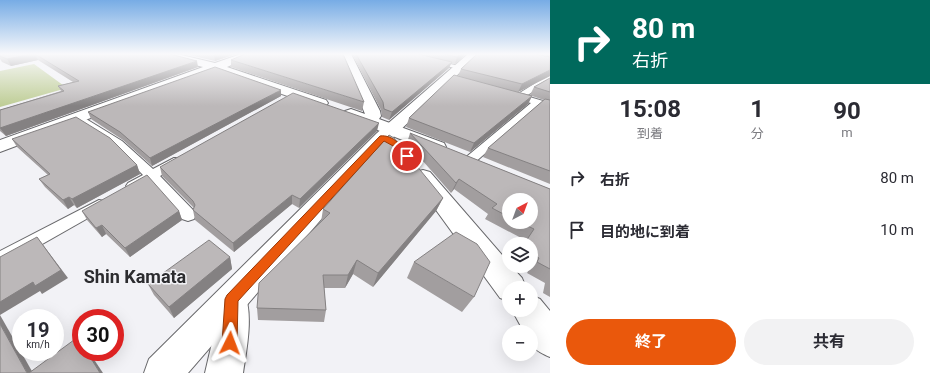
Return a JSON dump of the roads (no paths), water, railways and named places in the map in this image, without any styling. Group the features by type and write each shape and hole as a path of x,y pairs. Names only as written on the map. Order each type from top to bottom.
{"street":[{"path":"0,146 202,71"},
{"path":"224,71 287,98 336,108 382,129 464,159"},
{"path":"354,71 374,116 382,129 463,225 506,281"},
{"path":"163,373 232,299 382,129 459,71"},
{"path":"224,373 230,343 232,299"},
{"path":"533,317 550,339"}],"lane":[{"path":"519,97 550,78"},
{"path":"505,93 550,106"},
{"path":"464,159 538,102"},
{"path":"78,117 118,143 152,176 188,215"},
{"path":"125,191 186,156"},
{"path":"0,260 111,199"}],"district":[{"name":"Shin Kamata","path":"135,277"}]}
